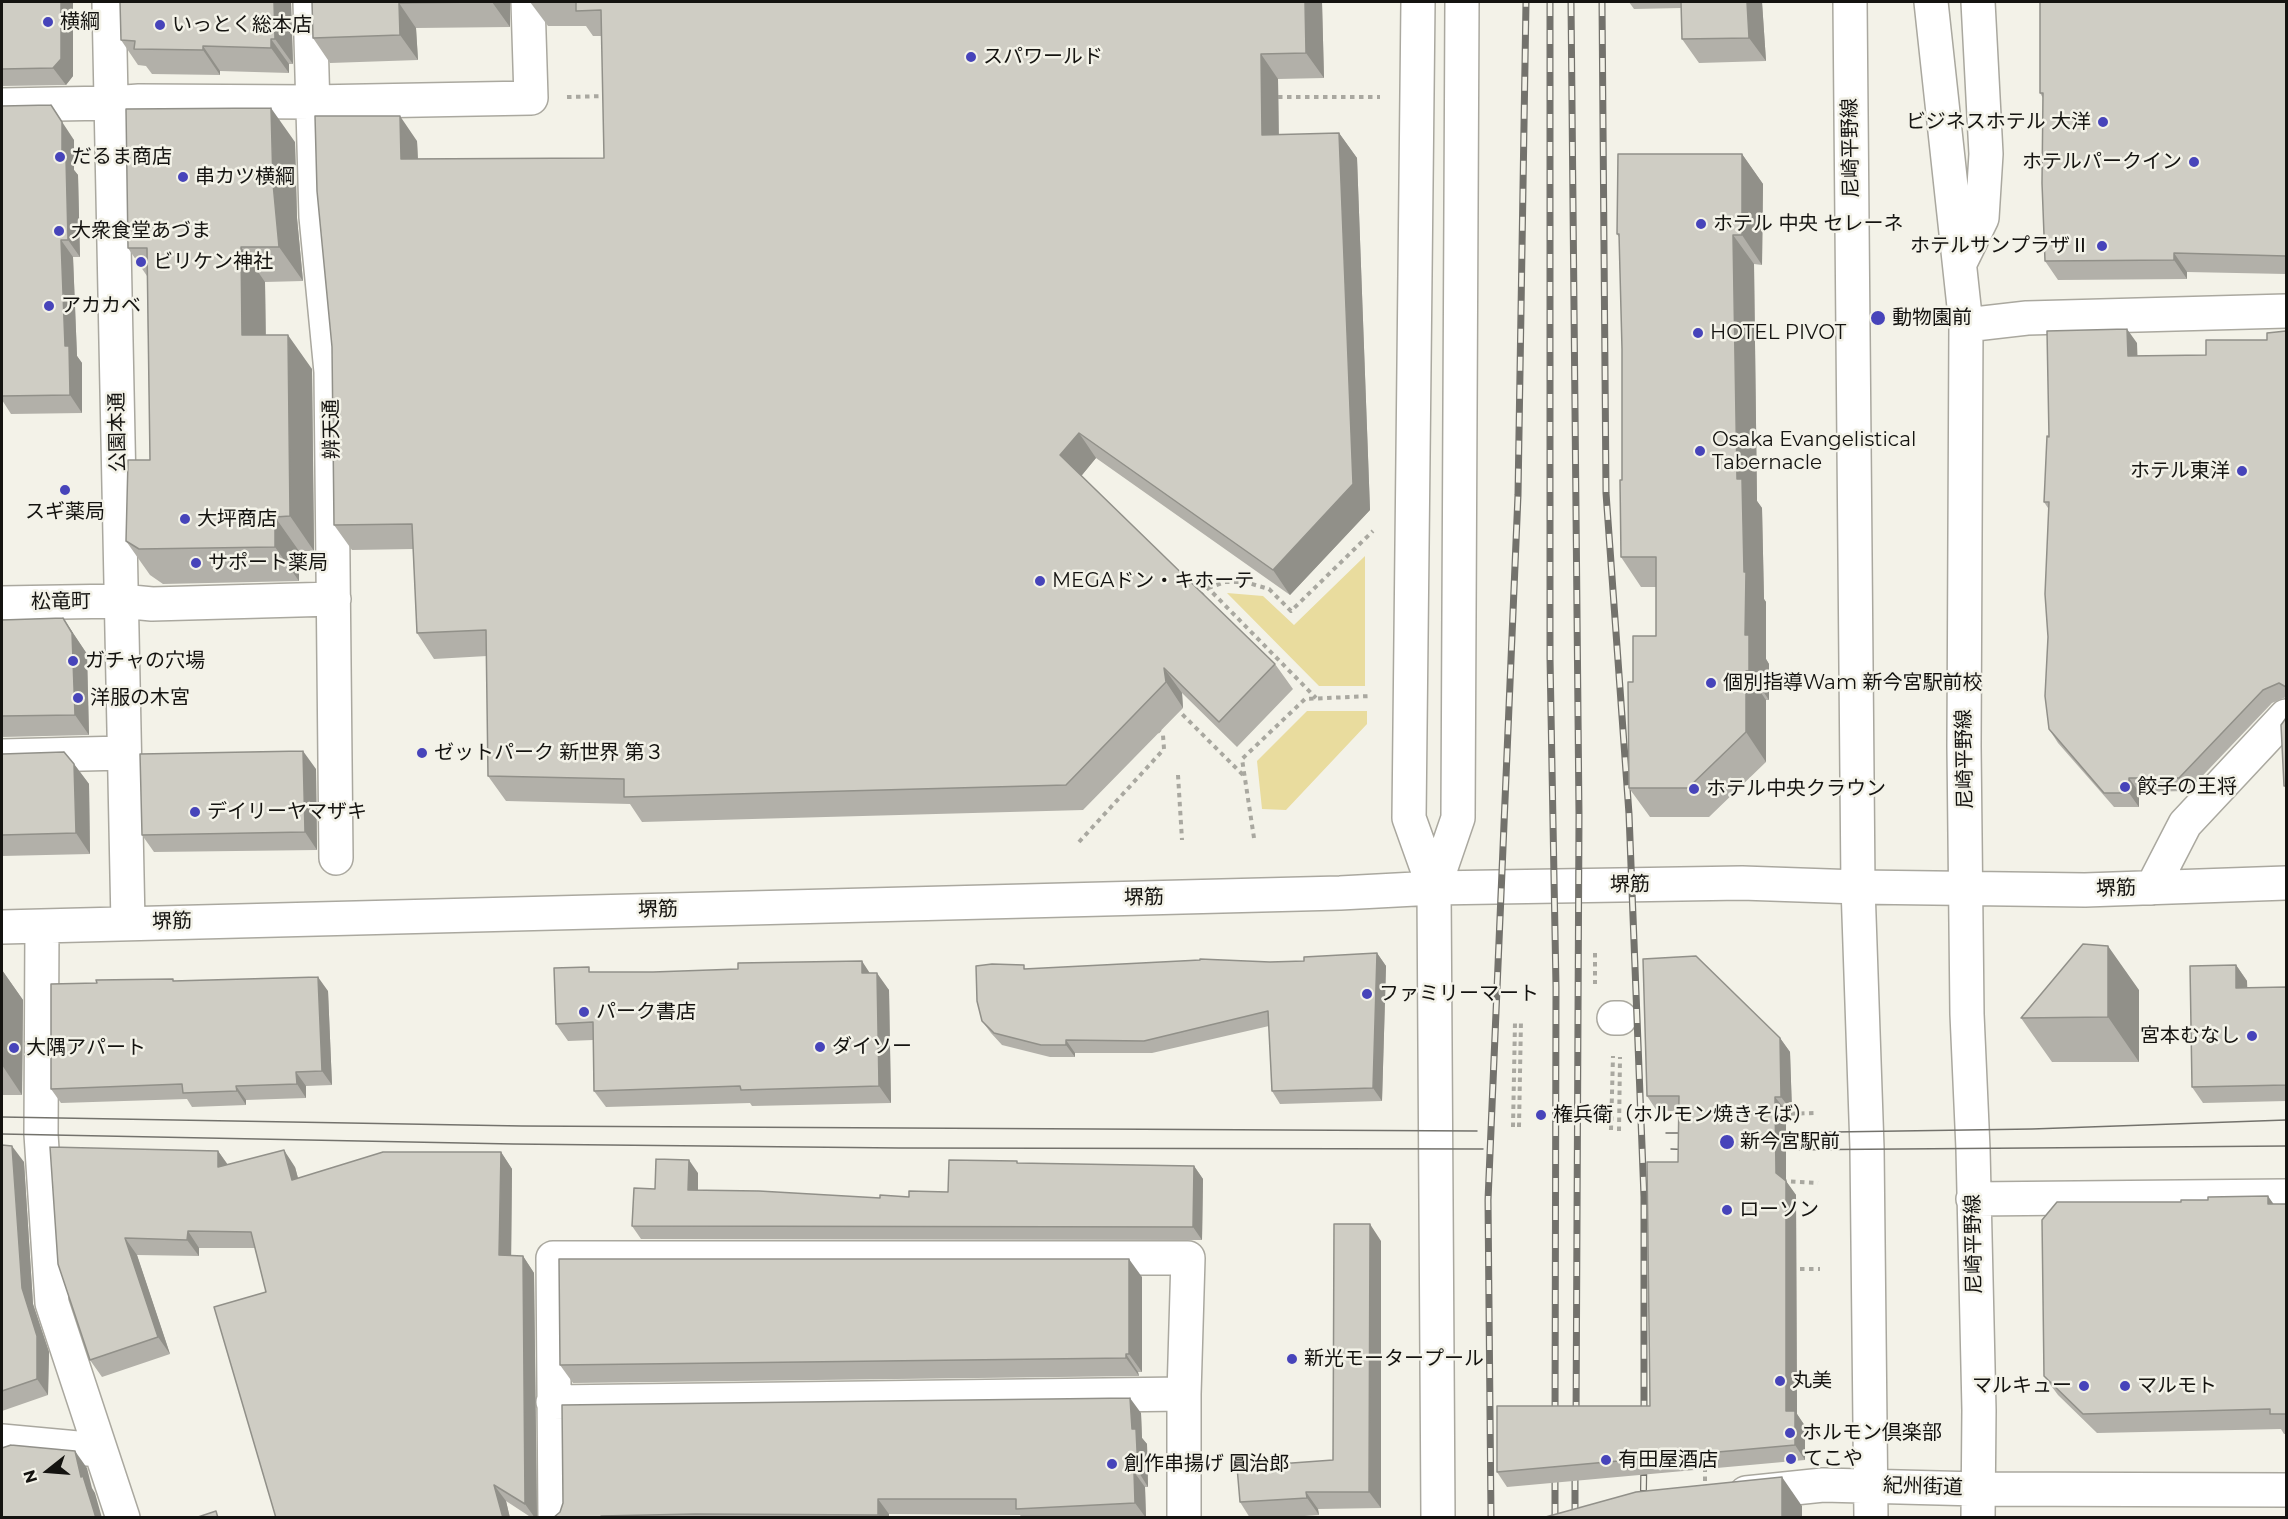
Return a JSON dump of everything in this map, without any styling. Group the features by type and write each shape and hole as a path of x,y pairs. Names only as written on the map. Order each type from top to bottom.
{"street":[{"name":"公園本通","path":"109,2 126,102 121,550 128,923"},
{"name":"辨天通","path":"310,2 316,217 331,372 336,858"},
{"path":"2,105 531,98 528,2"},
{"path":"1418,2 1409,818 1434,888 1437,1518"},
{"path":"1434,888 1458,819 1462,2"},
{"name":"尼崎平野線","path":"1850,2 1858,887 1867,1133 1871,1502"},
{"name":"尼崎平野線","path":"1931,2 1966,326 1964,746 1967,1014 1978,1410 1978,1503"},
{"path":"1960,263 1982,218 1986,154 1978,2"},
{"path":"1966,326 2027,318 2286,311"},
{"name":"松竜町","path":"2,603 122,601 152,604 334,599"},
{"path":"2152,888 2185,824 2286,716"},
{"path":"2,756 124,753"},
{"name":"堺筋","path":"2,927 1340,893 1434,888 1742,883 2085,890 2286,883"},
{"path":"42,927 40,1134 52,1303 123,1518"},
{"path":"1973,1199 2286,1196"},
{"path":"555,1518 552,1258 1188,1258 1184,1394 1184,1518"},
{"path":"553,1402 1184,1394"},
{"path":"2,1441 99,1450"},
{"name":"紀州街道","path":"1705,1497 1823,1485 1871,1502 1978,1503 2286,1490"}],"path":[{"path":"531,98 609,96"},
{"path":"1278,97 1390,97"},
{"path":"1193,603 1208,588 1225,582 1245,582 1269,589 1291,611 1379,526"},
{"path":"1208,588 1316,698"},
{"path":"1254,838 1242,759 1305,699 1374,696"},
{"path":"1168,699 1243,775"},
{"path":"1079,842 1164,749 1163,735 1149,721"},
{"path":"1178,775 1182,840"},
{"path":"1595,953 1595,988"},
{"path":"1617,1018 1618,1131"},
{"path":"1519,1127 1521,1020"},
{"path":"1513,1127 1515,1022"},
{"path":"1611,1130 1613,1072"},
{"path":"1775,1114 1816,1113"},
{"path":"1780,1178 1782,1181 1818,1183"},
{"path":"1786,1269 1820,1269"},
{"path":"1705,1463 1705,1497"}],"shaded area":[{"path":"1365,556 1365,686 1319,686 1227,593 1263,596 1294,625"},
{"path":"1307,711 1367,711 1367,724 1286,810 1262,809 1257,761"}],"building":[{"path":"2,2 61,2 61,59 53,68 2,69"},
{"path":"120,2 274,2 275,39 271,39 271,48 203,46 203,50 134,49 135,41 121,40"},
{"path":"312,2 482,2 399,3 400,35 313,38"},
{"path":"576,2 1305,2 1306,53 1261,54 1262,135 1339,133 1353,484 1273,570 1079,433 1060,455 1275,664 1219,722 1164,668 1166,682 1066,785 624,797 624,779 488,776 486,630 417,633 412,524 334,525 332,347 317,191 315,116 400,116 401,159 604,158 601,10 576,11"},
{"path":"1681,2 1747,2 1749,38 1682,39"},
{"path":"2040,2 2286,2 2286,256 2174,253 2174,260 2045,261"},
{"path":"51,105 62,122 62,158 66,158 68,240 61,240 65,346 69,346 70,395 2,396 2,106"},
{"path":"271,108 273,183 279,247 241,247 242,335 288,335 290,516 275,517 275,547 139,549 126,541 128,460 150,460 147,248 128,248 126,109"},
{"path":"1618,154 1742,154 1742,235 1733,235 1737,479 1742,479 1744,572 1746,572 1745,635 1749,635 1749,671 1746,671 1746,732 1688,788 1629,788 1628,682 1633,682 1633,636 1656,636 1656,557 1621,557 1622,349 1619,234 1617,234"},
{"path":"2127,329 2128,356 2206,355 2206,340 2267,340 2267,333 2286,331 2286,687 2279,683 2263,690 2179,778 2129,778 2129,793 2104,793 2049,729 2045,696 2048,637 2045,594 2049,502 2044,502 2047,436 2049,437 2047,331"},
{"path":"63,618 72,633 75,715 2,716 2,620"},
{"path":"2286,718 2286,786 2284,786 2281,725"},
{"path":"303,751 305,832 142,835 140,754"},
{"path":"64,752 74,764 76,833 2,835 2,754"},
{"path":"2083,944 2108,946 2108,1017 2021,1018"},
{"path":"1377,953 1373,1088 1272,1091 1268,1011 1144,1041 1066,1040 1066,1045 1041,1045 994,1033 982,1021 977,1001 976,966 992,964 1024,965 1024,969 1200,959 1270,962 1304,961 1304,957"},
{"path":"1696,956 1780,1038 1781,1097 1775,1097 1776,1173 1786,1181 1786,1411 1795,1411 1795,1445 1497,1472 1497,1406 1650,1406 1647,1162 1678,1162 1679,1096 1647,1096 1643,959"},
{"path":"862,961 862,973 877,973 879,1086 741,1090 740,1086 594,1091 593,1022 556,1024 554,968 589,967 589,972 653,972 738,969 738,963"},
{"path":"2236,965 2236,988 2286,987 2286,1085 2192,1087 2190,966"},
{"path":"318,977 322,1071 296,1072 297,1084 236,1086 237,1091 183,1093 182,1084 51,1089 51,984 97,983 96,980 173,979 173,981"},
{"path":"2,1145 12,1146 22,1288 37,1336 37,1379 2,1391"},
{"path":"50,1147 218,1151 218,1167 284,1150 292,1180 383,1152 501,1152 499,1255 523,1256 525,1504 494,1485 503,1518 276,1518 214,1307 266,1292 251,1232 188,1231 187,1240 125,1238 158,1337 90,1360 58,1264"},
{"path":"656,1159 689,1160 688,1190 759,1191 880,1198 880,1195 909,1197 909,1191 948,1192 949,1160 1194,1166 1193,1227 632,1226 634,1188 655,1189"},
{"path":"2268,1196 2268,1204 2286,1204 2286,1414 2270,1414 2270,1409 2083,1414 2044,1376 2042,1220 2057,1202 2181,1202 2181,1200 2208,1200 2208,1197"},
{"path":"1334,1224 1370,1224 1369,1492 1306,1492 1307,1498 1240,1502 1237,1467 1333,1460"},
{"path":"559,1259 1129,1259 1129,1354 1126,1354 1126,1358 560,1365"},
{"path":"1130,1398 1132,1429 1136,1429 1138,1471 1134,1472 1135,1503 1016,1509 1016,1499 878,1499 878,1515 695,1514 553,1518 560,1512 563,1503 562,1405"},
{"path":"11,1445 75,1451 81,1477 83,1476 96,1518 2,1518 2,1448"},
{"path":"1782,1477 1782,1518 1542,1518 1636,1492"},
{"path":"216,1511 218,1518 195,1518"}],"tram line":[{"path":"2,1117 522,1126 1477,1131"},
{"path":"1768,1133 2032,1129 2286,1120"},
{"path":"1666,1133 1696,1133"},
{"path":"2,1134 513,1144 899,1148 1483,1149"},
{"path":"1771,1150 2286,1146"},
{"path":"1671,1149 1696,1150"}],"railway":[{"path":"1491,1518 1488,1200 1518,495 1526,2"},
{"path":"1550,2 1550,658 1556,987 1555,1423"},
{"path":"1571,2 1579,815 1576,1423"},
{"path":"1602,2 1606,493 1629,814 1644,1197 1644,1422"},
{"path":"1643,1518 1644,1458"},
{"path":"1555,1465 1555,1518"},
{"path":"1575,1465 1575,1518"}],"place":[{"name":"横綱","path":"48,22"},
{"name":"いっとく総本店","path":"160,25"},
{"name":"スパワールド","path":"971,57"},
{"name":"ビジネスホテル 大洋","path":"2103,122"},
{"name":"だるま商店","path":"60,157"},
{"name":"ホテルパークイン","path":"2194,162"},
{"name":"串カツ横綱","path":"183,177"},
{"name":"ホテル 中央 セレーネ","path":"1701,224"},
{"name":"大衆食堂あづま","path":"59,231"},
{"name":"ホテルサンプラザⅡ","path":"2102,246"},
{"name":"ビリケン神社","path":"141,262"},
{"name":"アカカベ","path":"49,306"},
{"name":"動物園前","path":"1878,318"},
{"name":"HOTEL PIVOT","path":"1698,333"},
{"name":"Osaka Evangelistical Tabernacle","path":"1700,451"},
{"name":"ホテル東洋","path":"2242,471"},
{"name":"スギ薬局","path":"65,490"},
{"name":"大坪商店","path":"185,519"},
{"name":"サポート薬局","path":"196,563"},
{"name":"MEGAドン・キホーテ","path":"1040,581"},
{"name":"ガチャの穴場","path":"73,661"},
{"name":"個別指導Wam 新今宮駅前校","path":"1711,683"},
{"name":"洋服の木宮","path":"78,698"},
{"name":"ゼットパーク 新世界 第３","path":"422,753"},
{"name":"餃子の王将","path":"2125,787"},
{"name":"ホテル中央クラウン","path":"1694,789"},
{"name":"デイリーヤマザキ","path":"195,812"},
{"name":"ファミリーマート","path":"1367,994"},
{"name":"パーク書店","path":"584,1012"},
{"name":"宮本むなし","path":"2252,1036"},
{"name":"ダイソー","path":"820,1047"},
{"name":"大隅アパート","path":"14,1048"},
{"name":"権兵衛（ホルモン焼きそば）","path":"1541,1115"},
{"name":"新今宮駅前","path":"1727,1142"},
{"name":"ローソン","path":"1727,1210"},
{"name":"新光モータープール","path":"1292,1359"},
{"name":"丸美","path":"1780,1381"},
{"name":"マルキュー","path":"2084,1386"},
{"name":"マルモト","path":"2125,1386"},
{"name":"ホルモン倶楽部","path":"1790,1433"},
{"name":"てこや","path":"1791,1459"},
{"name":"有田屋酒店","path":"1606,1460"},
{"name":"創作串揚げ 圓治郎","path":"1112,1464"}]}
